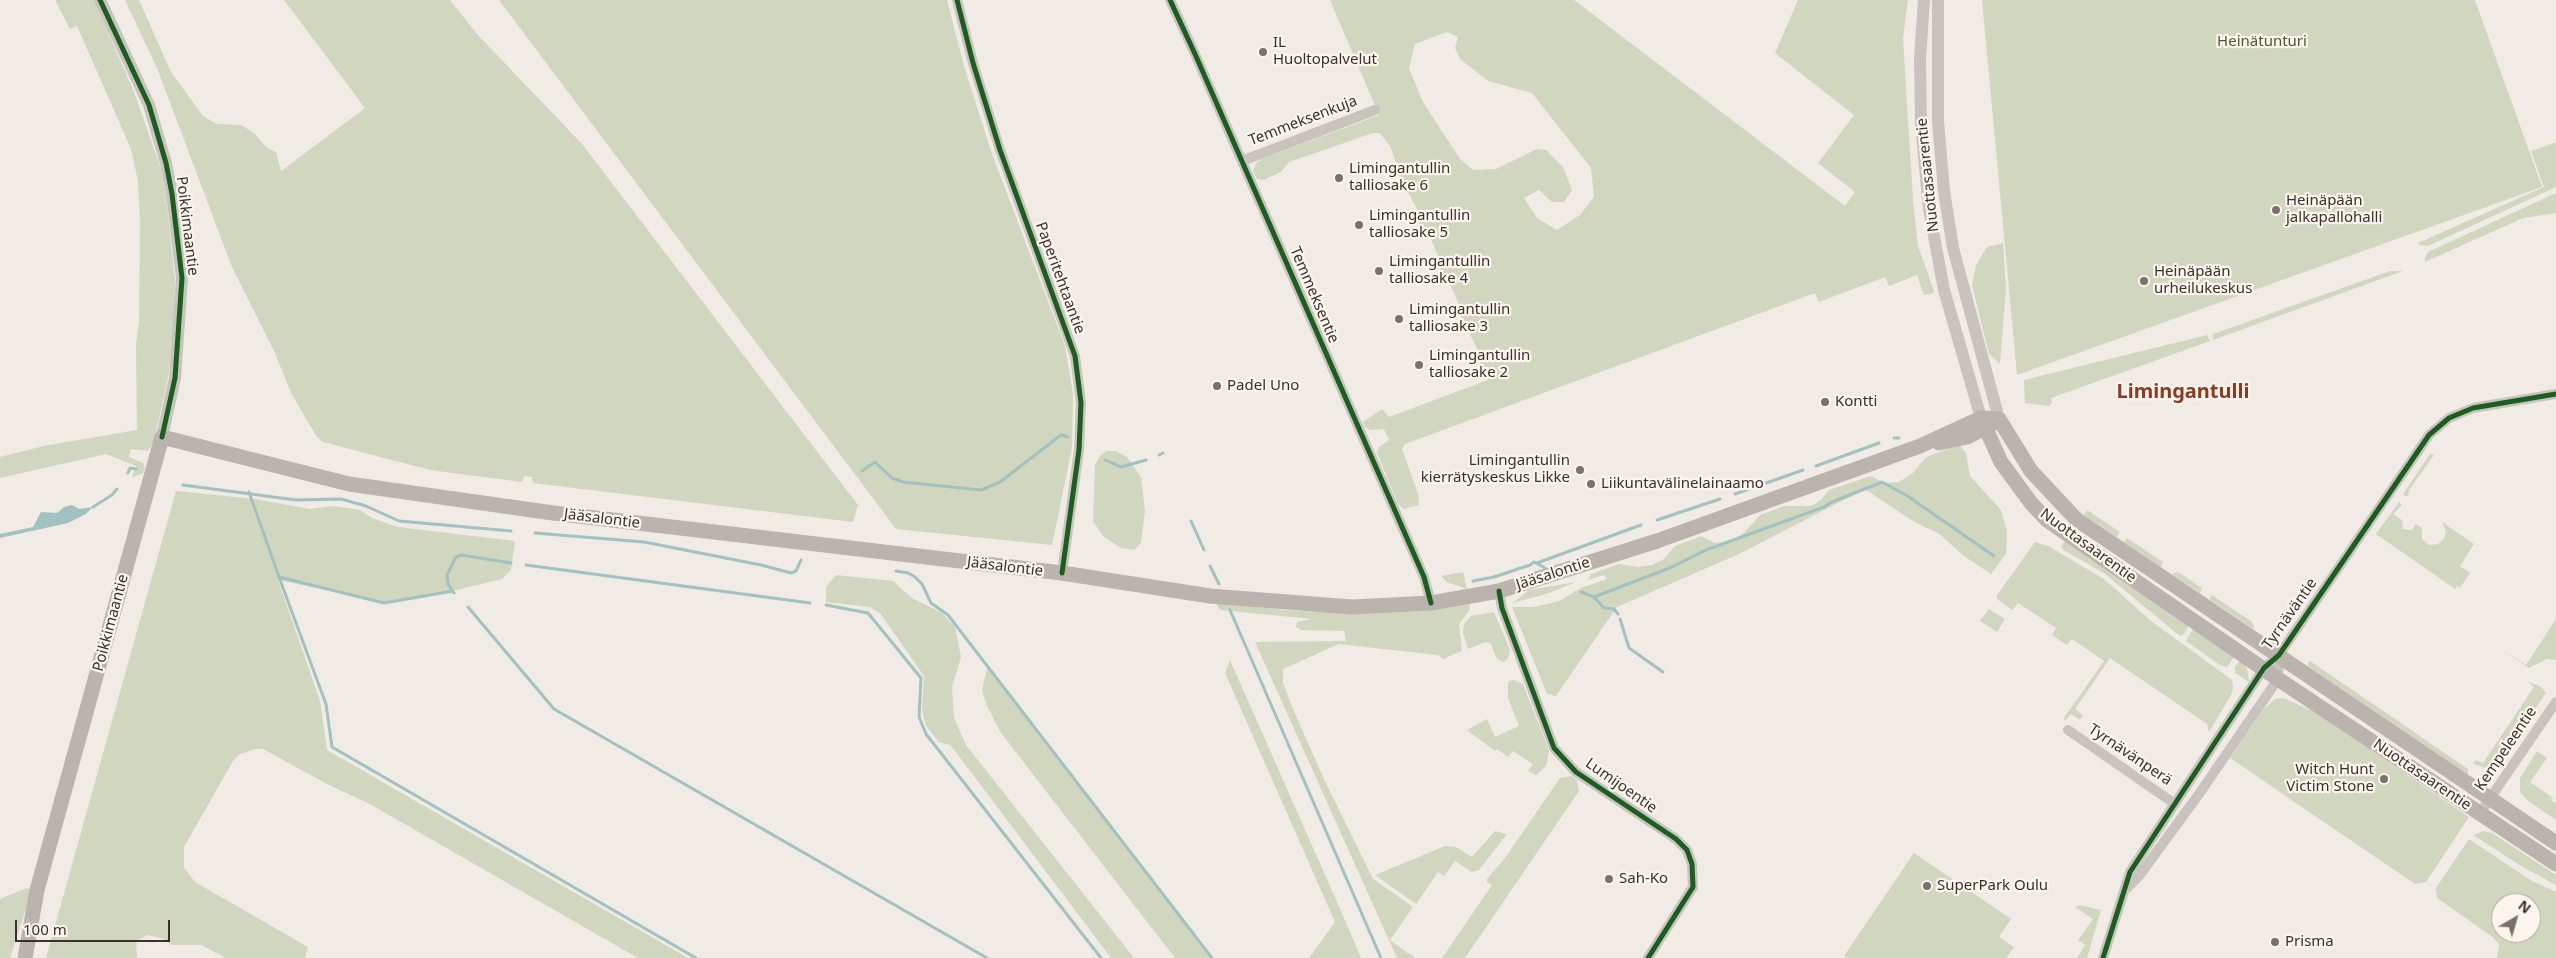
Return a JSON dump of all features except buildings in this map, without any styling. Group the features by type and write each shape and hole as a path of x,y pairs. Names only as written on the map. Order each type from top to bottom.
{"main road":[{"name":"Jääsalontie","path":"162,437 348,484 554,513 1062,574 1210,596 1352,607 1431,603 1499,591 1657,541 1999,419"},
{"name":"Nuottasaarentie","path":"1999,419 2031,470 2076,519 2556,843"},
{"name":"Nuottasaarentie","path":"1983,424 2001,462 2031,503 2047,520 2278,679 2556,864"},
{"name":"Poikkimaantie","path":"25,958 42,872 162,437"}],"street":[{"name":"Poikkimaantie","path":"100,0 149,105 166,163 172,194 182,278 175,378 162,437"},
{"name":"Paperitehtaantie","path":"957,0 973,63 1000,150 1075,356 1081,404 1079,450 1062,574"},
{"name":"Temmeksentie","path":"1170,0 1424,577 1431,603"},
{"name":"Nuottasaarentie","path":"1924,0 1920,60 1921,124 1929,209 1944,290 1983,424"},
{"name":"Nuottasaarentie","path":"1938,0 1938,121 1944,191 1953,248 1999,419"},
{"name":"Temmeksenkuja","path":"1242,160 1375,110"},
{"name":"Tyrnäväntie","path":"2103,958 2118,904 2125,890 2130,872 2264,668 2279,655 2390,491 2434,430 2449,418 2473,408 2556,394"},
{"name":"Lumijoentie","path":"1499,591 1502,608 1554,748 1576,772 1676,839 1687,850 1690,857 1694,876 1693,887 1648,958"},
{"name":"Tyrnäväntie","path":"2125,890 2139,876 2199,794 2278,679 2279,655"},
{"name":"Kempeleentie","path":"2480,813 2556,702"},
{"name":"Tyrnävänperä","path":"2068,730 2176,804"}],"green space":[{"path":"55,0 94,0 134,92 160,166 166,196 175,281 174,332 168,378 154,441 148,451 131,449 129,457 143,463 145,467 143,473 132,477 136,466 106,454 0,478 0,457 44,446 137,430 136,344 139,321 140,221 138,181 131,149 77,26 70,29"},
{"path":"125,0 139,0 171,72 203,116 217,124 241,125 254,133 266,147 276,152 281,171 365,108 284,0 450,0 477,34 582,144 858,505 853,522 533,483 532,477 524,476 522,482 430,470 323,442 317,437 291,393 275,353 232,267 157,68"},
{"path":"499,0 947,0 964,66 992,154 1065,346 1073,394 1072,448 1052,545 896,529"},
{"path":"1330,0 1574,0 1845,206 1855,192 1818,163 1854,115 1775,53 1798,0 1908,0 1903,38 1913,200 1918,246 1934,291 1932,294 1924,295 1917,275 1889,286 1885,277 1819,302 1815,293 1405,444 1402,449 1418,494 1419,505 1404,509 1398,504 1377,453 1379,447 1389,440 1384,429 1370,430 1364,426 1363,422 1382,409 1389,417 1488,380 1479,360 1479,352 1459,313 1460,307 1449,282 1444,280 1439,265 1440,260 1429,235 1424,234 1418,220 1418,211 1398,173 1390,146 1380,133 1373,133 1289,162 1281,172 1263,180 1257,179 1253,171 1256,163 1264,158 1379,115","holes":["1447,32 1458,37 1455,48 1460,59 1488,81 1532,93 1591,168 1594,197 1580,215 1557,230 1537,218 1524,198 1539,190 1552,202 1564,202 1572,190 1563,167 1546,150 1537,149 1496,169 1473,170 1460,159 1423,102 1409,68 1415,44"]},
{"name":"Heinäpään urheilukeskus","path":"1982,0 2475,0 2542,187 2017,375"},
{"path":"2556,142 2556,187 2428,246 2419,245 2418,243 2544,187 2531,151"},
{"path":"2556,193 2556,213 2523,218 2425,262 2428,252"},
{"path":"2003,243 2006,289 2000,364 1989,354 1972,285 1976,265 1987,247"},
{"path":"2390,271 2403,271 2213,340 2213,334"},
{"path":"2207,335 2210,341 2051,398 2052,403 2049,406 2025,403 2024,380"},
{"path":"1959,445 1966,453 1970,476 2001,510 2007,531 2006,554 1991,574 1964,556 1938,533 1916,523 1865,489 1739,554 1617,607 1556,696 1547,694 1512,607 1534,607 1559,601 1581,588 1607,579 1604,575 1588,580 1591,574 1619,564 1638,567 1652,565 1664,559 1675,546 1701,536 1715,543 1730,542 1744,533 1760,515 1784,506 1811,506 1821,500 1829,490 1871,476 1884,483 1899,482 1913,473 1926,457"},
{"path":"1107,451 1116,451 1127,457 1141,477 1145,511 1141,543 1134,550 1121,548 1103,536 1093,521 1095,465 1100,456"},
{"path":"2430,454 2434,455 2409,490 2408,496 2405,496 2403,494"},
{"path":"176,491 255,499 310,509 333,506 360,510 372,518 398,527 515,541 511,570 502,579 444,593 385,602 278,580 320,701 327,750 688,958 638,958 368,803 329,785 263,749 255,749 240,754 233,761 184,847 184,868 195,882 308,947 305,958 226,958 201,945 172,945 164,939 148,935 136,941 137,958 46,958"},
{"path":"2399,502 2402,505 2393,514 2402,520 2403,529 2412,530 2416,524 2422,528 2422,539 2429,545 2438,544 2444,539 2446,531 2442,522 2474,544 2460,566 2470,573 2460,588 2457,586 2455,589 2376,534"},
{"path":"2087,510 2120,532 2117,537 2084,515"},
{"path":"2127,538 2163,562 2161,567 2124,542"},
{"path":"2065,541 2189,626 2184,634 2181,636 2176,633 2104,573 2063,550 2061,546"},
{"path":"2035,542 2048,546 2104,579 2151,621 2232,680 2233,688 2231,695 2209,732 2207,724 2110,658 2075,709 2083,715 2080,720 2071,714 2065,721 2064,718 2104,661 2072,639 2067,645 2052,635 2056,628 2018,603 2012,610 1997,599 1997,595"},
{"path":"1463,572 1467,589 1447,582 1441,576"},
{"path":"2178,572 2202,588 2200,593 2172,574"},
{"path":"836,575 893,581 912,598 942,613 955,627 961,657 952,687 954,718 966,745 1134,958 1111,958 955,751 950,745 939,742 926,726 922,710 924,676 880,613 869,607 826,602 826,587"},
{"path":"1576,582 1549,593 1513,603 1529,590"},
{"path":"2212,595 2252,622 2253,629 2209,599"},
{"path":"1215,602 1283,610 1347,613 1439,609 1470,603 1469,611 1459,624 1462,651 1443,659 1437,655 1339,644 1283,669 1283,683 1293,709 1323,777 1373,879 1413,907 1390,940 1415,958 1397,958 1255,642 1346,641 1344,631 1301,630 1296,627 1297,622 1312,619 1220,610"},
{"path":"1989,609 2005,619 1997,632 1980,621"},
{"path":"1494,612 1510,650 1508,658 1503,662 1497,659 1491,644 1486,642 1468,649 1463,632 1464,624 1471,616"},
{"path":"2556,619 2556,660 2547,659 2529,668 2496,646 2526,665"},
{"path":"2193,629 2234,657 2228,666 2220,665 2186,641"},
{"path":"1230,660 1361,958 1309,958 1335,922 1225,673"},
{"path":"2240,660 2247,668 2249,682 2235,673 2235,667"},
{"path":"2310,661 2468,769 2468,775 2322,676 2307,665"},
{"path":"987,668 1212,958 1175,958 1001,733 987,706 982,690"},
{"path":"1514,680 1523,684 1549,751 1546,766 1536,775 1528,771 1533,764 1513,751 1508,757 1497,749 1495,751 1467,730 1487,719 1495,737 1519,726 1508,698 1509,681"},
{"path":"2528,682 2540,686 2546,693 2499,762 2486,768 2473,764 2476,760 2483,763 2534,687"},
{"path":"2283,698 2315,712 2469,817 2426,882 2415,884 2230,758 2263,710 2275,699"},
{"path":"2537,751 2547,758 2530,782 2553,798 2551,800 2556,804 2556,820 2527,800 2520,792 2520,778"},
{"path":"1571,776 1577,780 1579,791 1465,958 1442,958 1492,885 1487,882 1487,879 1505,858 1560,778"},
{"path":"1495,831 1507,834 1479,870 1472,872 1455,861 1444,876 1438,872 1416,904 1375,875 1445,846 1456,847 1472,857"},
{"path":"2483,831 2492,833 2556,875 2556,885 2521,866 2473,835"},
{"path":"2469,839 2532,881 2556,892 2556,958 2497,958 2499,945 2498,943 2541,943 2541,893 2491,893 2491,936 2437,898 2436,888"},
{"name":"SuperPark Oulu","path":"1914,853 2011,919 1999,937 2014,947 2006,958 1848,958 1844,956"},
{"path":"27,888 32,890 10,958 0,958 0,899"},
{"path":"2080,905 2101,910 2087,958 2077,958 2085,945 2078,940 2093,919 2075,907"}],"water":[{"path":"72,505 79,509 93,507 86,514 68,523 0,538 0,534 33,527 41,512 57,513 64,507"}],"waterway":[{"path":"862,471 875,462 892,478 903,482 981,490 1000,482 1061,435 1068,437"},
{"path":"1894,438 1899,438"},
{"path":"1816,466 1879,443"},
{"path":"1159,455 1163,453"},
{"path":"1105,460 1121,467 1146,460"},
{"path":"128,473 130,468 136,469"},
{"path":"1735,494 1803,470"},
{"path":"1594,597 1672,567 1706,550 1824,507 1882,482 1906,495 1994,556"},
{"path":"183,485 296,500 341,499 366,506 399,521 511,531"},
{"path":"93,507 112,495 117,489"},
{"path":"249,492 279,577 384,603 453,591"},
{"path":"1657,520 1720,499"},
{"path":"1191,521 1204,550"},
{"path":"1537,563 1641,525"},
{"path":"535,533 644,542 761,565 791,573 796,571 801,560"},
{"path":"454,593 448,584 447,575 456,557 461,555 511,563"},
{"path":"1473,581 1494,577 1534,562 1545,568"},
{"path":"526,565 810,603"},
{"path":"1210,566 1219,584"},
{"path":"896,571 908,573 915,577 922,584 931,603 948,615 1212,958"},
{"path":"279,577 326,704 332,747 696,958"},
{"path":"1581,592 1594,597 1604,608 1614,609 1618,614"},
{"path":"826,605 868,613 921,678 919,717 926,734 1101,958"},
{"path":"468,607 554,709 987,958"},
{"path":"1230,610 1381,958"},
{"path":"1620,619 1629,648 1663,672"}],"cycle path":[{"path":"100,0 149,105 166,163 172,194 182,278 175,378 162,437"},
{"path":"957,0 973,63 1000,150 1075,356 1081,403 1079,450 1062,573"},
{"path":"1170,0 1424,577 1431,603"},
{"path":"2103,958 2130,872 2264,668 2279,655 2429,435 2449,418 2473,408 2556,394"},
{"path":"1499,591 1502,608 1554,748 1576,772 1676,839 1687,850 1692,864 1693,887 1648,958"}],"place":[{"name":"IL Huoltopalvelut","path":"1263,52"},
{"name":"Limingantullin talliosake 6","path":"1339,178"},
{"name":"Heinäpään jalkapallohalli","path":"2276,210"},
{"name":"Limingantullin talliosake 5","path":"1359,225"},
{"name":"Limingantullin talliosake 4","path":"1379,271"},
{"name":"Heinäpään urheilukeskus","path":"2144,281"},
{"name":"Limingantullin talliosake 3","path":"1399,319"},
{"name":"Limingantullin talliosake 2","path":"1419,365"},
{"name":"Padel Uno","path":"1217,386"},
{"name":"Kontti","path":"1825,402"},
{"name":"Limingantullin kierrätyskeskus Likke","path":"1580,470"},
{"name":"Liikuntavälinelainaamo","path":"1591,484"},
{"name":"Witch Hunt Victim Stone","path":"2384,779"},
{"name":"Sah-Ko","path":"1609,879"},
{"name":"SuperPark Oulu","path":"1927,886"},
{"name":"Prisma","path":"2275,942"}],"district":[{"name":"Limingantulli","path":"2183,392"}],"park label":[{"name":"Heinätunturi","path":"2262,42"}]}
